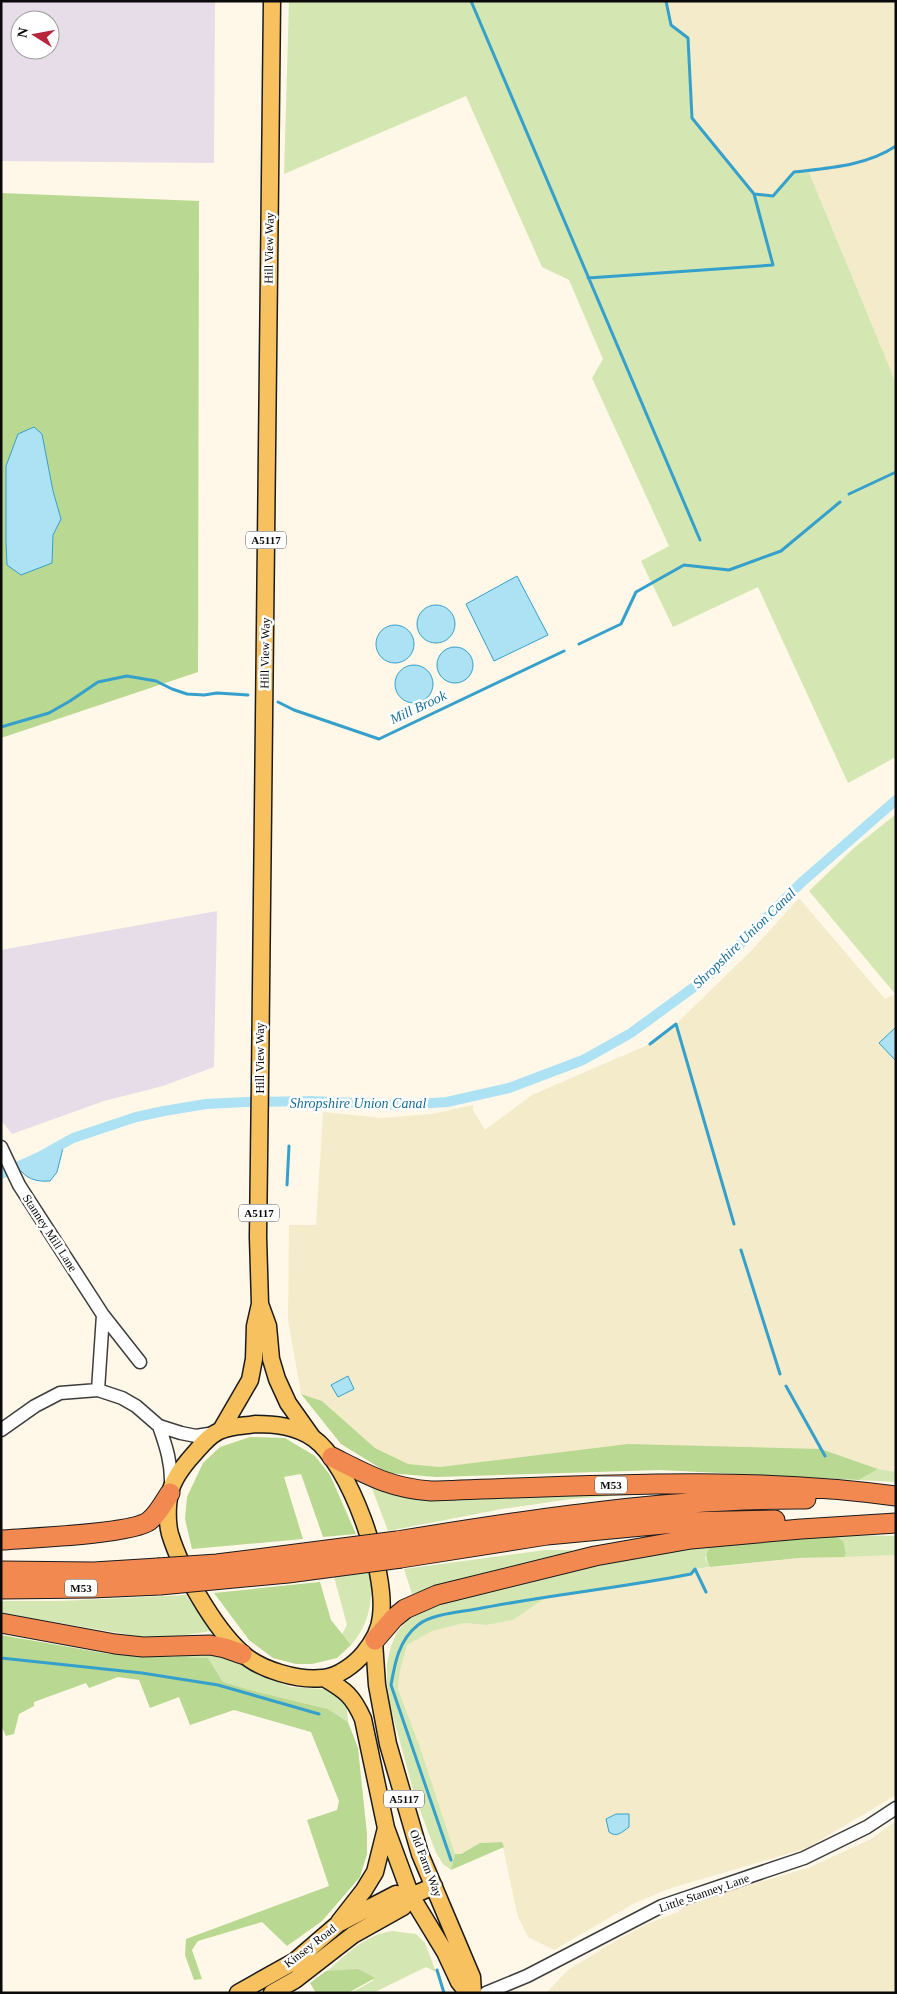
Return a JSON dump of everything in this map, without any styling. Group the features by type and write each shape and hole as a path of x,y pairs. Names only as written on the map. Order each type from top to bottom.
{"highway":[{"name":"M53","path":"332,1457 390,1484 423,1490 646,1484 791,1486 860,1491 896,1496"},
{"path":"1,1540 124,1529 148,1522 160,1509 171,1492"},
{"name":"M53","path":"399,1549 544,1518 685,1503 789,1499 896,1500"},
{"name":"M53","path":"1,1589 159,1577 217,1564 685,1522 802,1519 896,1523"},
{"name":"M53","path":"374,1641 394,1618 405,1609 437,1595 595,1556 691,1539 896,1523"},
{"name":"M53","path":"1,1572 94,1572 159,1577"},
{"path":"1,1624 115,1644 143,1647 210,1646 225,1648 242,1654"}],"main road":[{"name":"Hill View Way","path":"219,1431 250,1380 254,1359 255,1326 260,1304 258,1237 272,1"},
{"name":"Hill View Way","path":"260,1304 268,1326 272,1359 277,1379 288,1403 312,1438"},
{"path":"255,1424 278,1425 300,1431 312,1438 332,1457 353,1497 368,1533 378,1569 381,1590 382,1616 374,1641 362,1656 346,1669 324,1678 301,1678 269,1669 242,1654 217,1624 199,1598 170,1533 168,1512 171,1492 187,1462 205,1442 219,1431 255,1424"},
{"name":"Old Farm Way","path":"374,1641 377,1685 388,1744 420,1854 472,1977 472,1993"},
{"name":"Old Farm Way","path":"324,1678 346,1691 356,1702 363,1719 386,1828 411,1896 445,1952 459,1982 468,1993"},
{"path":"338,1924 375,1872 386,1828"},
{"name":"Kinsey Road","path":"272,1993 295,1980 353,1935 402,1907 411,1896 434,1886"},
{"name":"Kinsey Road","path":"238,1993 295,1961 338,1924 396,1894 411,1896"}],"street":[{"name":"Stanney Mill Lane","path":"2,1148 19,1185 103,1315 140,1362"},
{"path":"98,1390 103,1315"},
{"path":"1,1430 35,1406 60,1393 98,1390 136,1406 159,1426 181,1434 196,1436 219,1431"},
{"path":"159,1426 171,1468 171,1492"},
{"name":"Little Stanney Lane","path":"486,1993 527,1976 662,1906 804,1858 867,1827 896,1808"}],"shaded area":[{"path":"1,1 215,1 214,163 1,161"},
{"path":"666,1 896,1 896,383 808,170 794,172 773,196 754,194 692,118 690,62 671,25"},
{"path":"799,898 885,999 896,995 896,1472 878,1469 821,1449 440,1467 407,1464 375,1448 322,1401 301,1394 288,1320 289,1225 316,1225 323,1112 382,1118 432,1114 473,1105 473,1110 485,1130 532,1095 650,1044 676,1024 752,950"},
{"path":"217,911 214,1067 163,1086 104,1101 12,1134 1,1120 1,950"},
{"path":"896,1555 896,1795 807,1848 668,1889 633,1904 554,1950 528,1937 517,1914 502,1842 480,1843 461,1854 455,1854 420,1747 398,1689 400,1671 407,1645 431,1631 464,1623 487,1625 513,1620 547,1597 666,1579 691,1574 695,1569 799,1558"},
{"path":"896,1821 896,1993 546,1993 568,1970 647,1924 678,1912 688,1903 808,1868 871,1839"}],"green space":[{"path":"289,1 666,1 671,25 688,38 692,118 754,193 773,196 794,172 808,170 896,383 896,757 848,783 758,587 673,627 641,561 669,546 592,378 603,359 569,280 542,267 466,96 284,174"},
{"path":"1,193 199,201 198,672 1,738"},
{"path":"896,814 896,995 809,891 855,847"},
{"path":"301,1394 322,1401 375,1448 408,1464 440,1467 628,1444 821,1449 878,1469 859,1480 660,1470 436,1477 388,1473 341,1444"},
{"path":"250,1437 285,1438 315,1456 330,1475 356,1534 323,1537 301,1474 284,1477 303,1539 192,1549 185,1519 187,1497 203,1463 220,1447"},
{"path":"878,1469 896,1472 896,1482 859,1480"},
{"path":"371,1486 392,1495 415,1497 638,1489 639,1494 571,1499 502,1509 388,1531"},
{"path":"834,1535 896,1536 896,1555 844,1557 846,1554"},
{"path":"834,1535 843,1541 846,1554 844,1557 799,1558 710,1567 706,1557 713,1543"},
{"path":"713,1543 705,1558 710,1567 695,1569 691,1574 547,1597 513,1620 487,1625 464,1623 432,1631 407,1645 400,1671 398,1689 420,1747 455,1854 451,1870 443,1864 436,1853 415,1797 391,1709 387,1683 387,1663 397,1632 409,1619 426,1607 596,1563"},
{"path":"545,1550 573,1550 534,1563 452,1582 412,1594 404,1569"},
{"path":"371,1572 369,1611 363,1628 351,1645 342,1634 347,1625 334,1577"},
{"path":"320,1582 331,1620 351,1645 337,1658 312,1664 296,1664 273,1658 249,1640 214,1593"},
{"path":"186,1595 211,1631 174,1637 142,1637 1,1613 1,1601 60,1601"},
{"path":"1,1635 109,1654 208,1658 223,1682 328,1709 348,1722 358,1748 367,1834 367,1854 360,1877 322,1921 287,1946 262,1922 198,1941 192,1950 202,1979 194,1980 185,1955 186,1939 329,1886 307,1820 337,1810 339,1801 311,1732 234,1710 190,1725 179,1697 150,1708 139,1680 118,1677 89,1688 86,1683 34,1702 34,1706 19,1714 14,1734 6,1736 1,1725"},
{"path":"205,1653 228,1656 259,1675 291,1687 322,1689 332,1692 347,1709 348,1722 328,1709 223,1682 208,1658 174,1657"},
{"path":"502,1842 504,1847 451,1870 455,1854 461,1854 480,1843"},
{"path":"392,1931 416,1934 425,1943 436,1972 426,1967 373,1993 351,1993 374,1980 357,1971 325,1973 364,1941"},
{"path":"358,1969 375,1978 348,1993 316,1993 310,1983 326,1971"}],"water":[{"path":"34,427 42,434 53,491 61,519 53,535 52,563 21,575 7,565 6,466 18,434"},
{"path":"517,576 548,635 494,661 466,604"},
{"path":"436,605 449,611 455,624 449,637 436,643 423,637 417,624 423,611"},
{"path":"395,625 408,631 414,644 408,657 395,663 382,657 376,644 382,631"},
{"path":"455,647 462,648 468,652 472,658 472,672 468,678 462,682 455,683 448,682 442,678 438,672 437,665 438,658 442,652 448,648"},
{"path":"414,665 427,671 433,684 427,697 414,703 401,697 395,684 401,671"},
{"path":"896,1027 896,1061 879,1043"},
{"path":"64,1144 57,1172 50,1181 32,1179 18,1167"},
{"path":"348,1376 354,1389 338,1397 331,1385"},
{"path":"616,1814 629,1814 629,1827 619,1834 612,1834 609,1832 606,1819"}],"waterway":[{"path":"471,1 700,540"},
{"path":"588,278 773,265 754,194 692,118 688,38 671,25 666,1"},
{"path":"754,194 773,196 794,172 860,162 884,153 896,146"},
{"name":"Mill Brook","path":"849,494 896,472"},
{"name":"Mill Brook","path":"579,644 621,624 636,592 684,565 729,570 781,551 840,502"},
{"name":"Mill Brook","path":"278,702 294,710 379,739 564,651"},
{"name":"Mill Brook","path":"1,727 49,713 98,682 127,676 156,681 187,694 248,695"},
{"name":"Shropshire Union Canal","path":"1,1174 39,1157 73,1138 136,1117 164,1111 206,1104 246,1102 311,1101 402,1105 447,1102 509,1088 583,1060 631,1033 705,979 802,882 896,800"},
{"path":"650,1044 676,1024 734,1224"},
{"path":"287,1185 289,1146"},
{"path":"741,1250 780,1374"},
{"path":"786,1386 825,1456"},
{"path":"451,1860 391,1685 394,1668 406,1637 424,1621 446,1614 664,1579 691,1574 695,1569 706,1592"},
{"path":"1,1658 142,1673 218,1685 319,1714"},
{"path":"437,1970 444,1993"}]}
